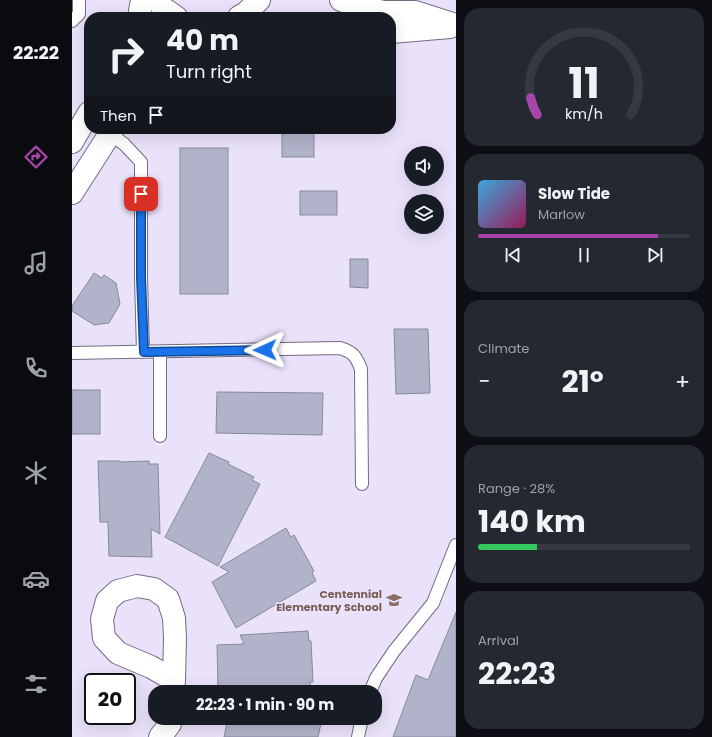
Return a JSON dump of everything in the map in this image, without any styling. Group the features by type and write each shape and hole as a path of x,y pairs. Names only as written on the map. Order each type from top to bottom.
{"street":[{"path":"140,12 142,0"},
{"path":"158,0 163,8 169,12"},
{"path":"247,12 259,0"},
{"path":"341,0 360,8 384,12 415,12 456,26"},
{"path":"396,32 456,26"},
{"path":"72,142 84,122"},
{"path":"72,193 109,134"},
{"path":"160,737 169,725"}],"lane":[{"path":"72,21 79,14 79,0"},
{"path":"114,134 141,162 141,277 144,352"},
{"path":"72,353 340,348 348,351 356,358 361,369 362,484"},
{"path":"160,352 160,436"},
{"path":"373,685 394,651 433,603 456,545"},
{"path":"358,737 361,725"}],"building":[{"path":"282,134 314,134 314,157 282,157"},
{"path":"180,148 228,148 228,294 180,294"},
{"path":"300,191 337,191 337,215 300,215"},
{"path":"350,259 368,259 368,288 350,287"},
{"path":"94,273 102,278 104,275 116,283 120,304 109,323 94,325 72,311 72,306"},
{"path":"394,329 428,329 430,393 396,394"},
{"path":"72,390 100,390 100,434 72,434"},
{"path":"217,392 323,393 322,435 216,433"},
{"path":"209,453 229,462 228,464 254,477 252,480 260,484 218,566 165,537"},
{"path":"98,461 149,461 149,464 158,464 160,534 151,529 152,557 109,556 108,522 100,522"},
{"path":"286,528 291,537 294,535 314,571 312,573 316,581 236,628 212,582 229,572 220,567"},
{"path":"456,612 456,737 393,737 416,675 428,680"},
{"path":"308,631 309,641 311,641 313,682 310,682 310,685 218,685 217,645 244,644 240,635"},
{"path":"227,725 321,725 318,737 224,737"}],"place":[{"name":"Centennial Elementary School","path":"394,600"}],"route":[{"path":"141,194 141,277 144,352 265,350"}]}
